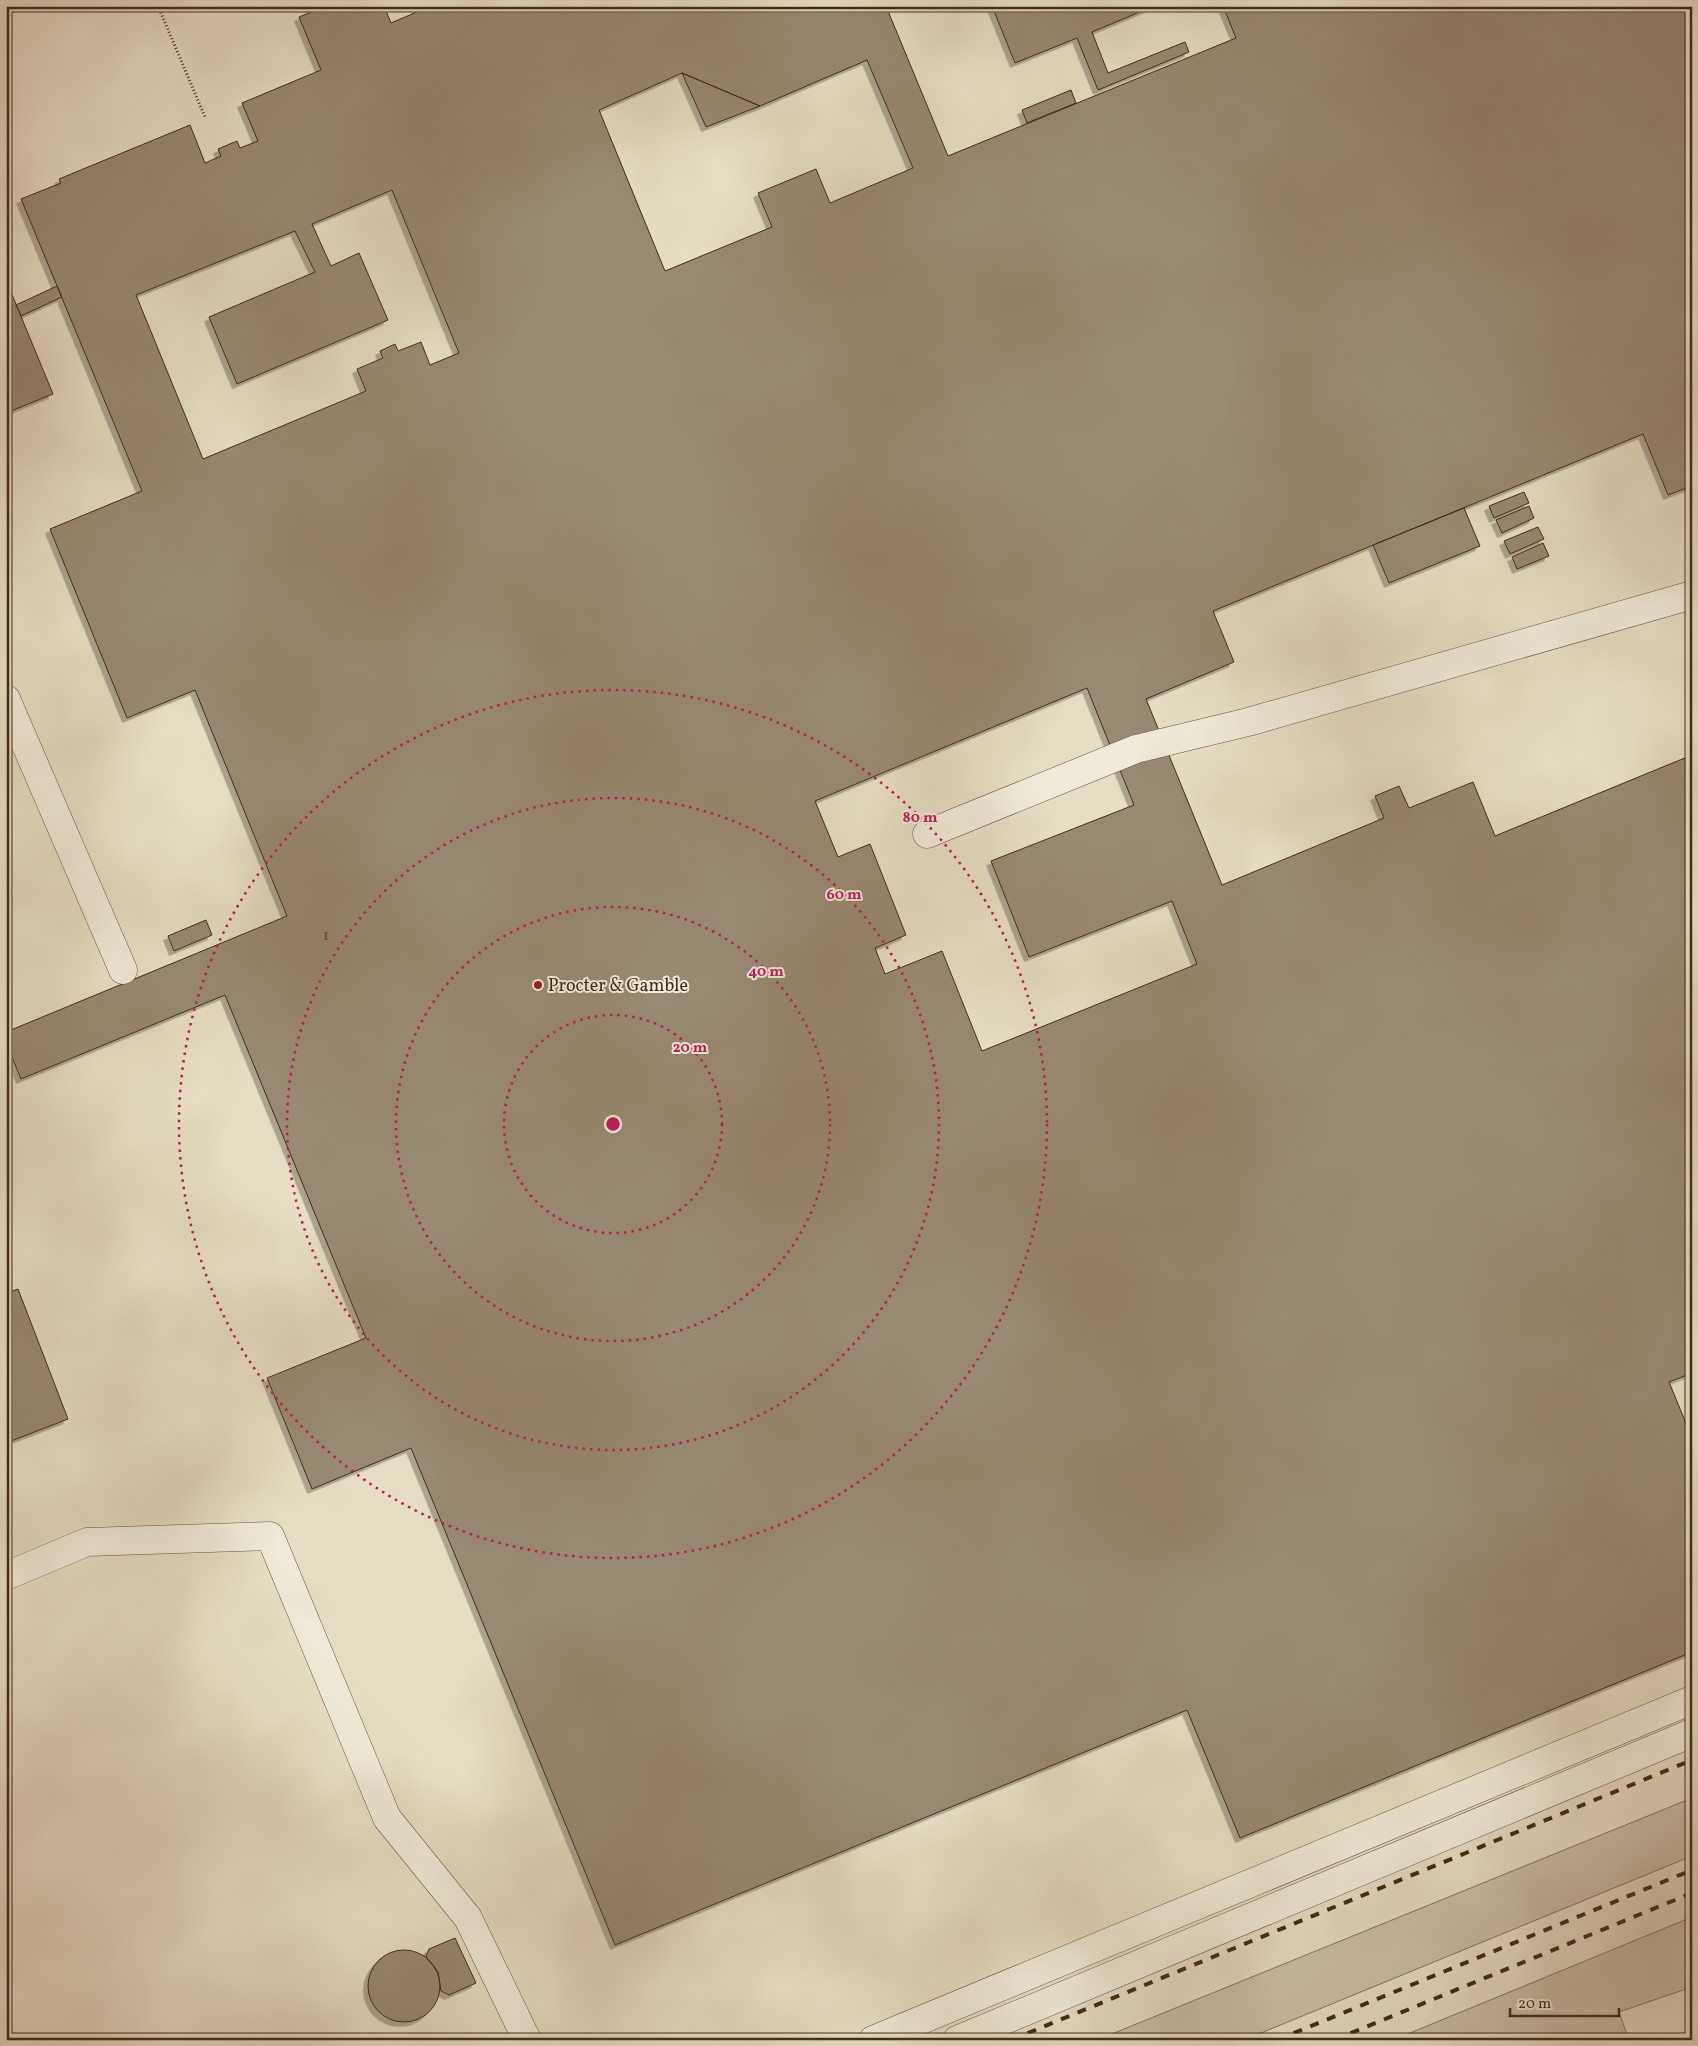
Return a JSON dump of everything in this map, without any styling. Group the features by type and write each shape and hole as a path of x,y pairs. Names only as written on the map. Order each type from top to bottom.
{"lane":[{"path":"928,834 1136,749 1248,722 1692,595"},
{"path":"6,699 123,970"},
{"path":"6,1576 87,1542 270,1536 387,1818 468,1918 527,2040"},
{"path":"873,2040 1692,1700"},
{"path":"957,2040 1692,1733"}],"path":[{"path":"158,6 205,117"}],"shaded area":[{"path":"1692,1798 1692,1856 1244,2040 1097,2040"},
{"path":"1692,1917 1692,1987 1619,2012 1629,2040 1393,2040"}],"building":[{"name":"Procter & Gamble","path":"326,6 384,6 391,23 431,6 900,6 888,11 948,156 1236,38 1223,6 1692,6 1692,486 1668,495 1643,434 1213,611 1234,662 1146,699 1222,885 1384,818 1375,796 1399,786 1409,808 1473,782 1495,836 1692,755 1692,1373 1669,1382 1692,1438 1692,1652 1240,1838 1187,1710 615,1945 411,1448 312,1489 267,1378 366,1338 225,995 21,1079 6,1043 6,1032 287,916 195,690 127,718 50,529 142,491 21,199 61,183 59,179 190,125 205,163 221,156 218,149 237,141 240,148 258,141 242,103 321,70 299,17","holes":["867,60 913,168 830,203 816,169 758,193 772,227 665,271 599,110 682,73 760,106","392,190 459,353 430,365 421,342 398,351 395,344 380,351 383,358 357,369 366,391 203,459 136,295 295,231 315,272 209,317 237,384 388,320 359,253 331,266 312,224","1087,688 1134,805 991,861 1029,957 1172,901 1197,964 982,1051 942,951 885,974 875,948 906,935 870,844 838,857 815,801"]},
{"path":"992,6 1154,6 1092,32 1108,73 1185,42 1189,52 1098,90 1077,38 1015,63"},
{"path":"682,73 760,106 706,127"},
{"path":"1071,90 1076,103 1027,123 1022,110"},
{"path":"6,280 53,394 6,413"},
{"path":"57,286 62,297 21,316 16,305"},
{"path":"1524,492 1529,503 1494,518 1489,506"},
{"path":"1529,506 1534,518 1502,533 1496,520"},
{"path":"1464,508 1480,546 1389,583 1373,545"},
{"path":"1538,527 1544,539 1510,554 1504,541"},
{"path":"1543,543 1549,556 1517,569 1512,557"},
{"path":"206,920 212,935 174,951 168,936"},
{"path":"6,1055 12,1076 6,1092"},
{"path":"18,1289 68,1419 6,1443 6,1293"},
{"path":"455,1938 476,1983 449,1995 441,1991 438,1972 426,1957 429,1949"},
{"path":"404,1950 424,1956 434,1966 440,1986 434,2006 424,2016 404,2022 384,2016 374,2006 368,1986 374,1966 384,1956"}],"railway":[{"path":"1011,2040 1692,1760"},
{"path":"1277,2040 1692,1870"},
{"path":"1334,2040 1692,1893"}],"place":[{"name":"Procter & Gamble","path":"538,985"}]}
